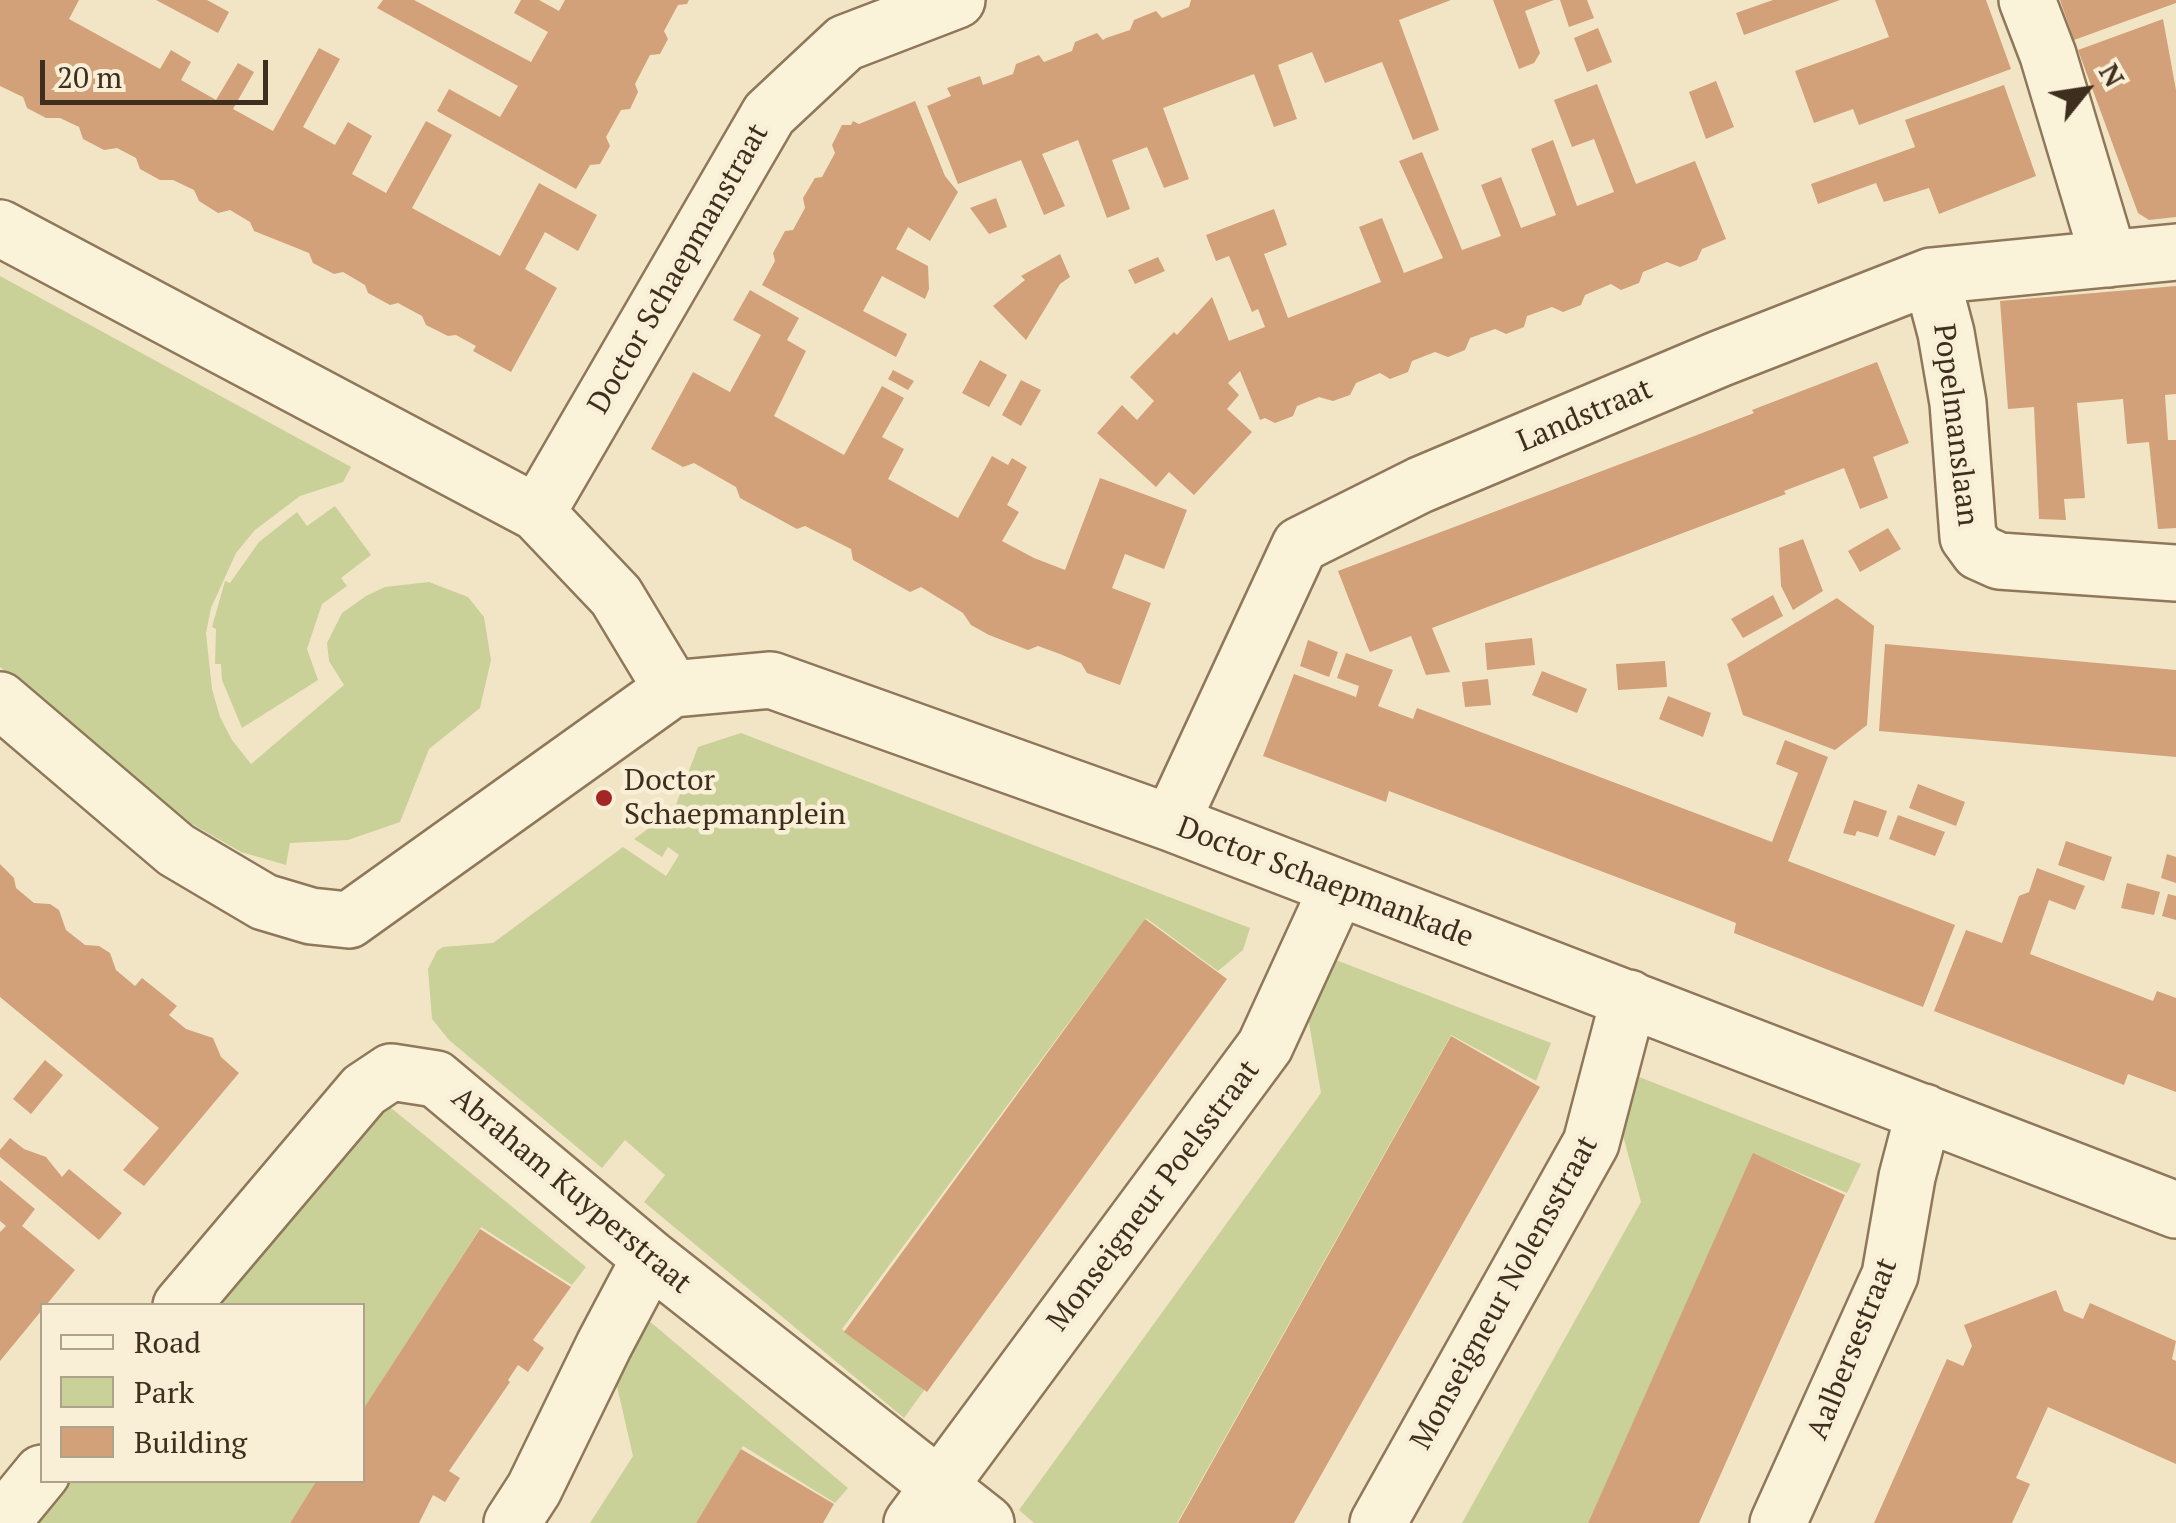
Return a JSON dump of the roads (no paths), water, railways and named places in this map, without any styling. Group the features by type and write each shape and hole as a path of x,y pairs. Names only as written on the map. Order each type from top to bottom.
{"street":[{"name":"Doctor Schaepmanstraat","path":"538,513 769,114 846,43 956,0"},
{"path":"2028,0 2109,260"},
{"path":"0,228 538,513 616,596 672,688 349,920 311,916 264,902 176,850 0,700"},
{"name":"Landstraat","path":"1171,823 1300,545 1420,486 1719,359 1931,276 2176,252"},
{"name":"Popelmanslaan","path":"1931,276 1958,404 1968,537 1979,552 1999,561 2176,572"},
{"name":"Doctor Schaepmankade","path":"672,688 771,680 1171,823 2176,1210"},
{"name":"Monseigneur Poelsstraat","path":"925,1504 1265,1046 1337,890"},
{"name":"Monseigneur Nolensstraat","path":"1378,1523 1591,1143 1629,998"},
{"name":"Abraham Kuyperstraat","path":"184,1303 364,1090 391,1072 436,1079 650,1258 925,1504 986,1523"},
{"name":"Aalbersestraat","path":"1778,1523 1890,1275 1906,1177 1924,1112"},
{"path":"512,1523 534,1488 650,1258"},
{"path":"1,1523 40,1475"}],"place":[{"name":"Doctor Schaepmanplein","path":"604,798"}]}
